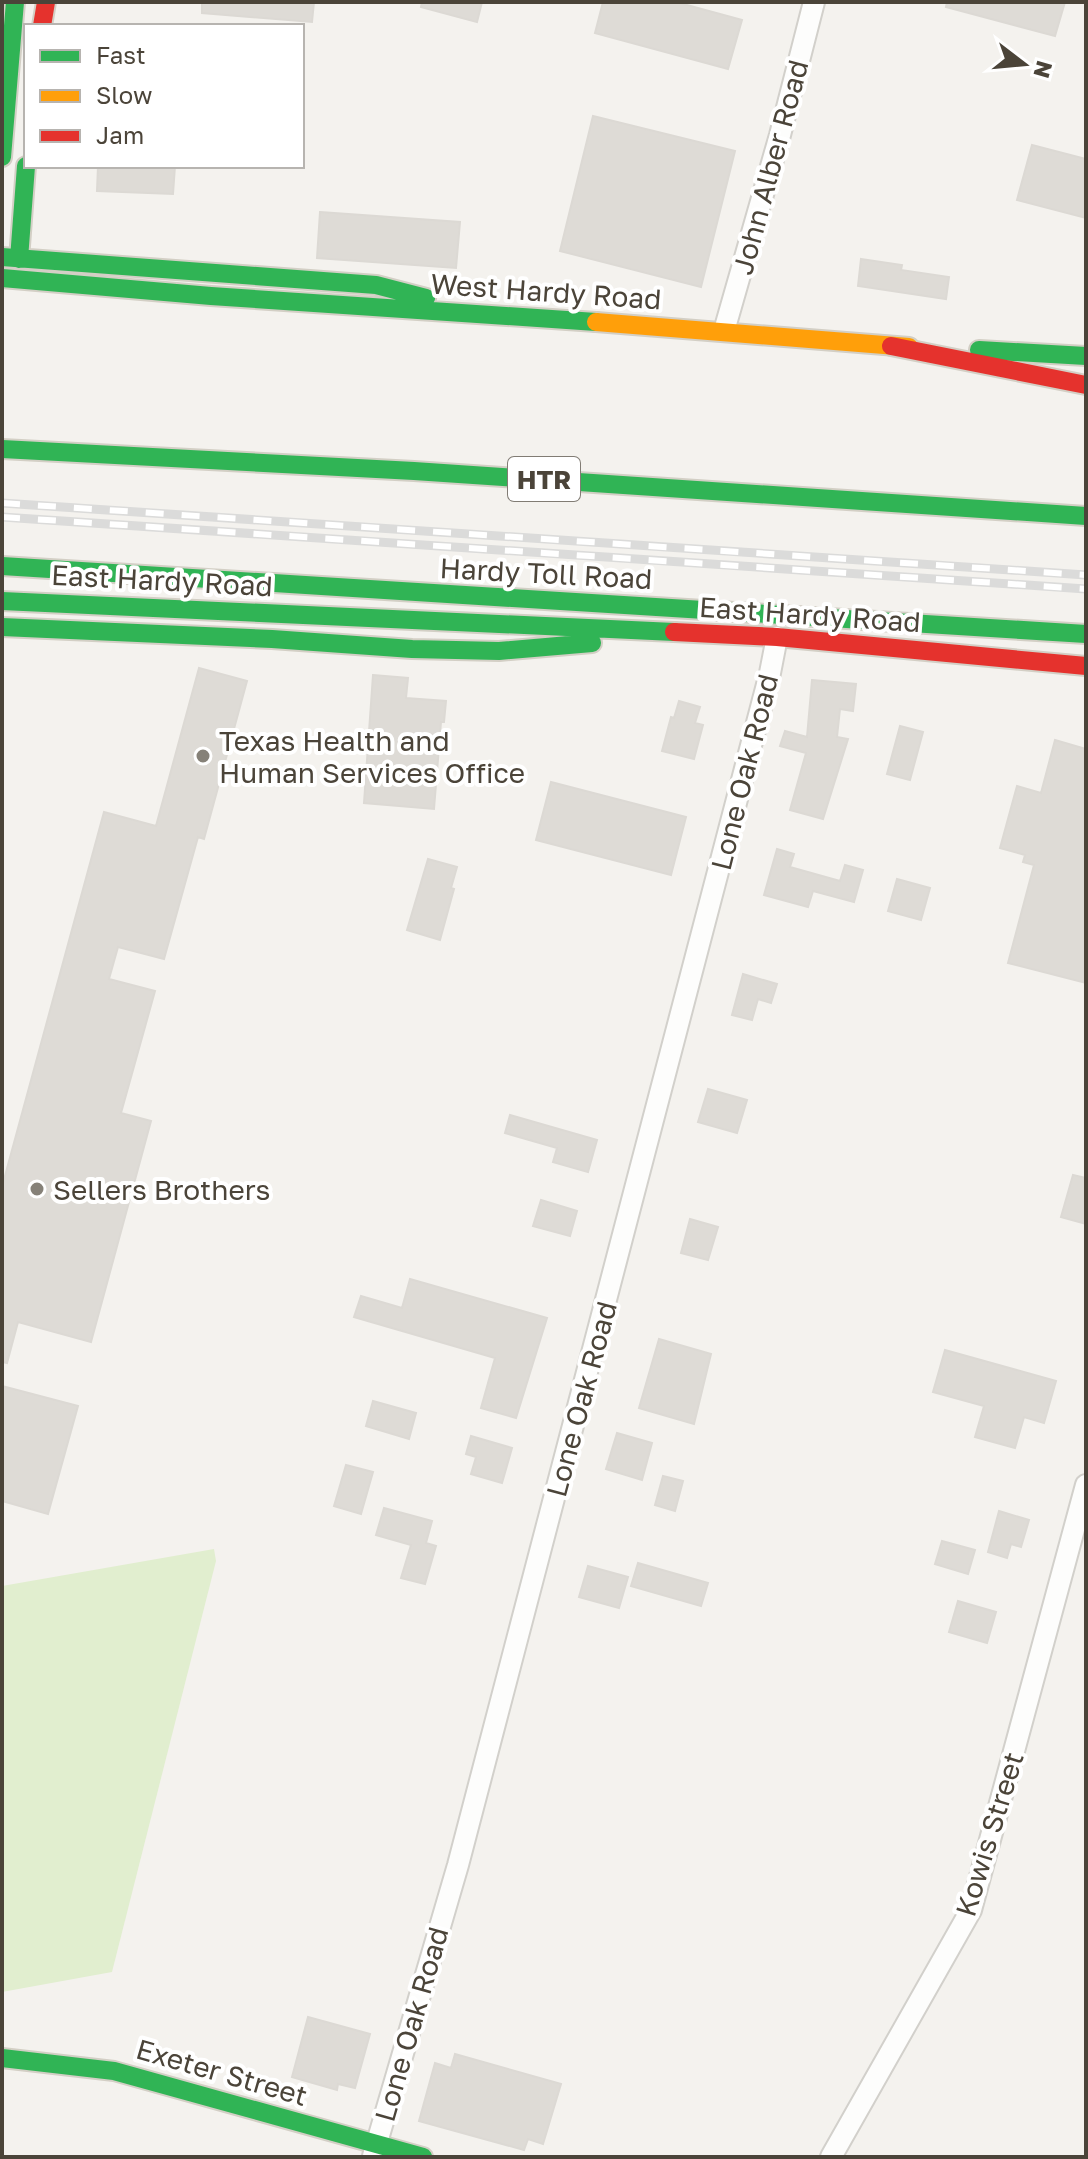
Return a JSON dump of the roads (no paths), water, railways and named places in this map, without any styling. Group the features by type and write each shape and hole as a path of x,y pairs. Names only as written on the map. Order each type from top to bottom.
{"main road":[{"path":"2,157 15,2"},
{"path":"42,24 46,2"},
{"path":"5,216 26,174"},
{"path":"26,174 11,258 376,285 496,317"},
{"name":"West Hardy Road","path":"2,278 891,346 1086,356"},
{"path":"891,346 1086,385"},
{"name":"HTR","path":"2,449 414,471 1086,516"},
{"name":"Hardy Toll Road","path":"2,566 1086,634"},
{"name":"East Hardy Road","path":"2,601 777,637 1086,666"},
{"path":"2,627 499,651 586,644 777,637"},
{"name":"Exeter Street","path":"2,2058 114,2071 374,2151 423,2157"}],"street":[{"name":"John Alber Road","path":"724,331 780,135 811,3"},
{"name":"Lone Oak Road","path":"374,2151 458,1865 777,637"},
{"name":"Kowis Street","path":"831,2157 971,1910 1086,1485"}],"railway":[{"path":"2,503 1086,575"},
{"path":"2,517 1086,589"}],"place":[{"name":"Texas Health and Human Services Office","path":"203,756"},
{"name":"Sellers Brothers","path":"37,1189"}]}
